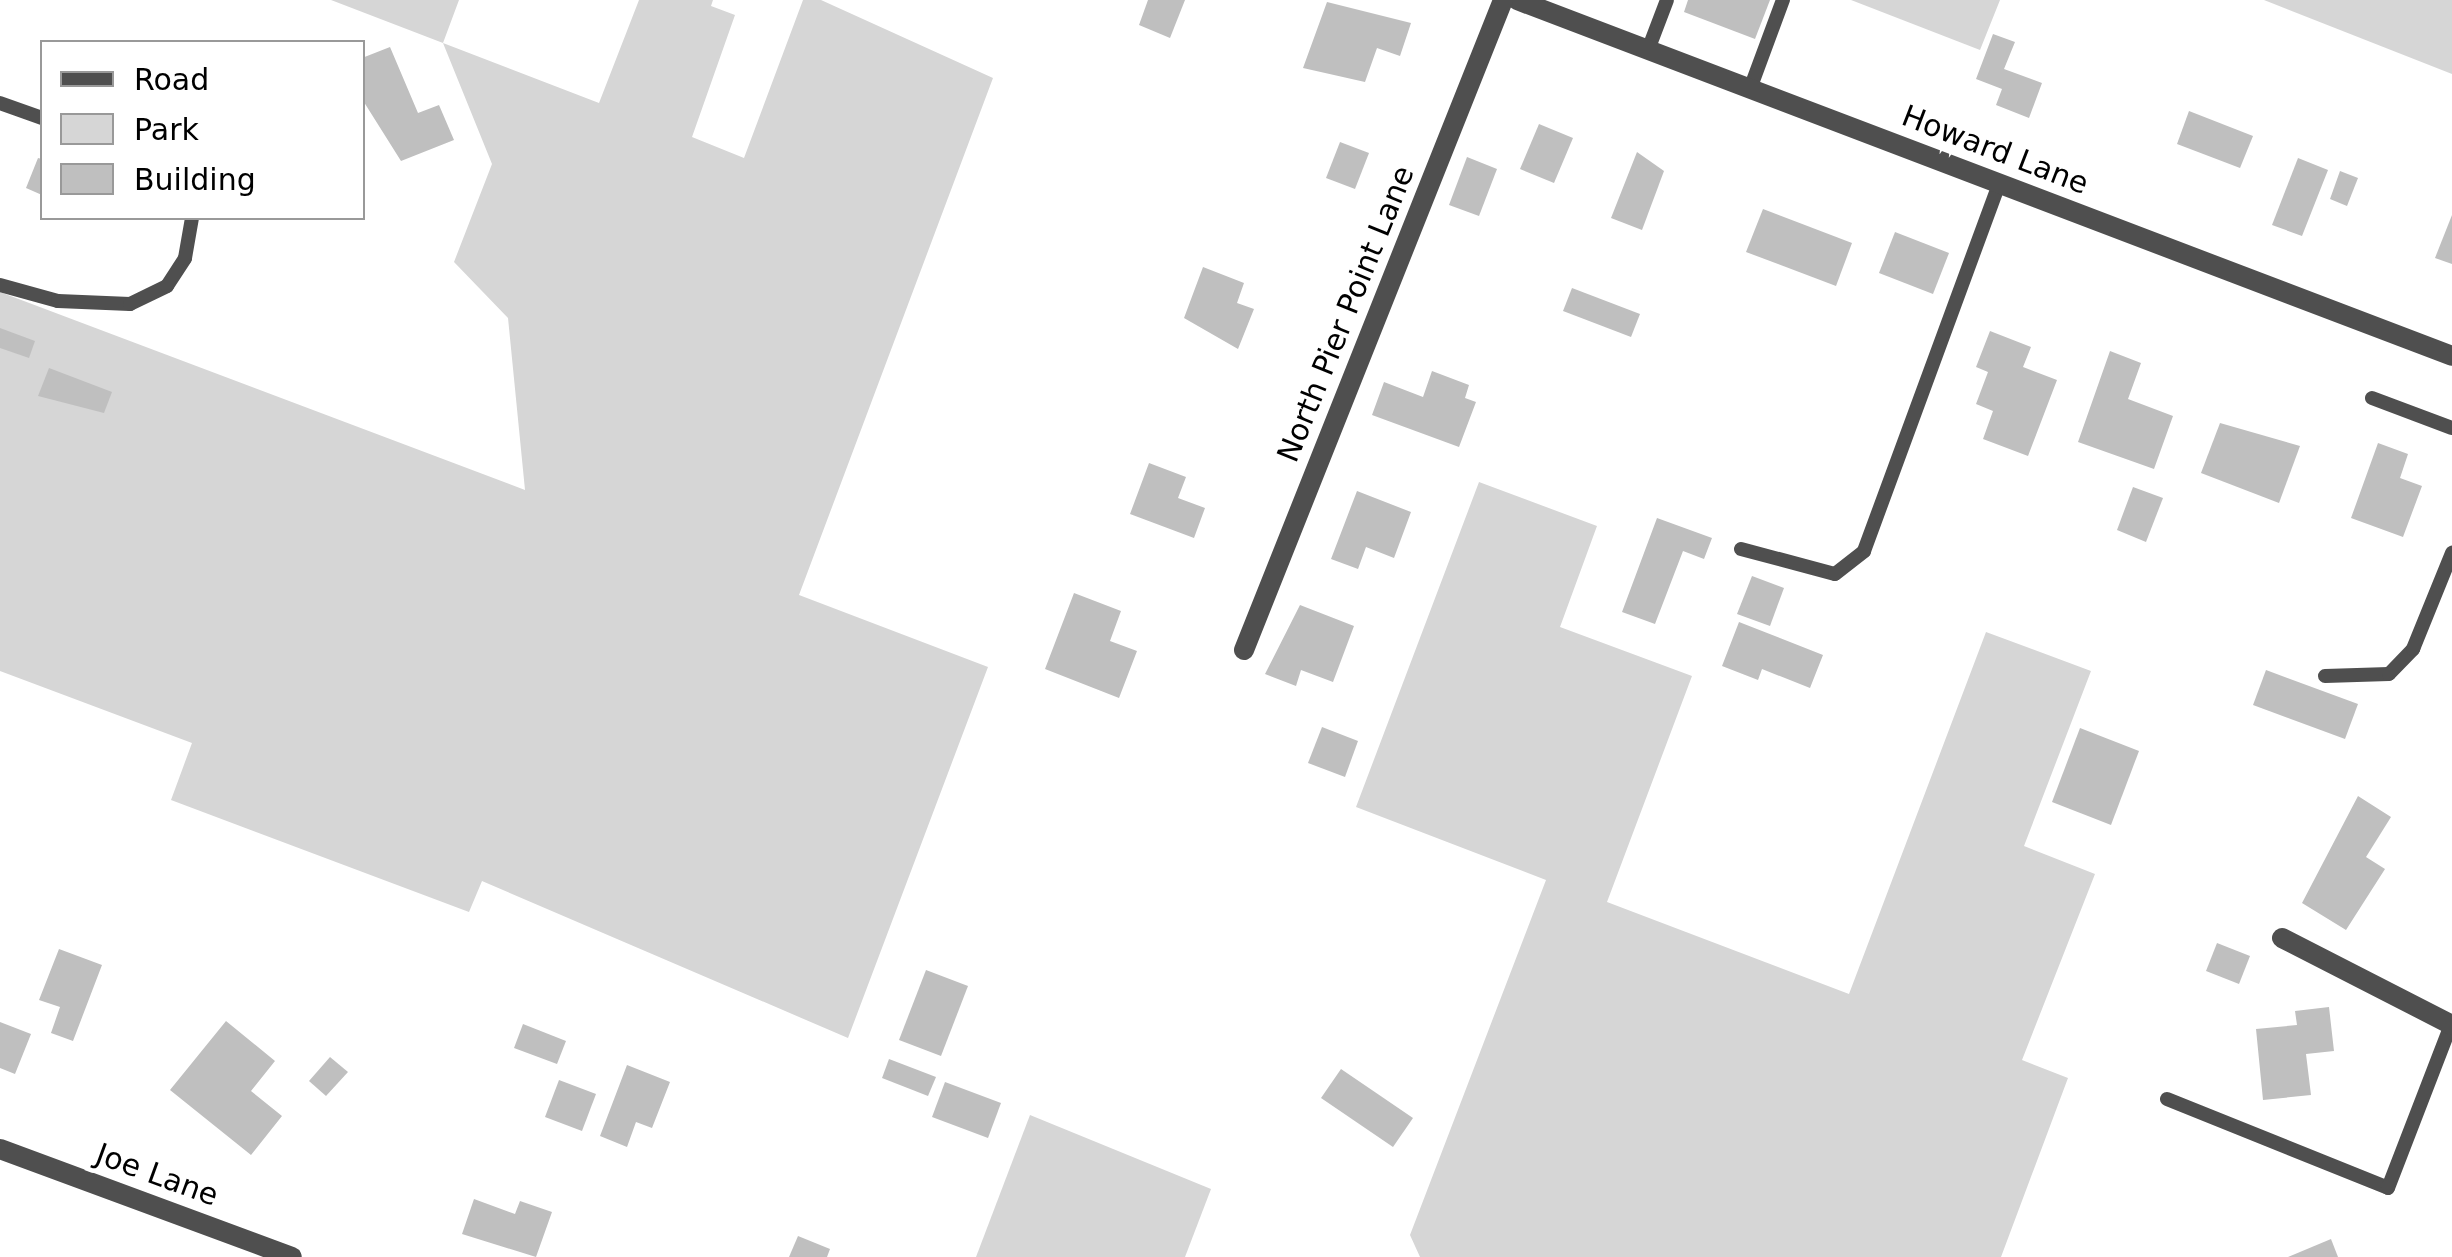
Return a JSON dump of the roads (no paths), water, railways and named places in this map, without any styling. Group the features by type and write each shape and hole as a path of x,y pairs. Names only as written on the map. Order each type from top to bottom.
{"street":[{"name":"Howard Lane","path":"1517,1 2452,356"},
{"name":"North Pier Point Lane","path":"1244,650 1517,1"},
{"path":"2282,938 2452,1025"},
{"name":"Joe Lane","path":"0,1148 292,1257"}],"lane":[{"path":"1648,50 1667,0"},
{"path":"1750,89 1782,0"},
{"path":"0,103 40,117"},
{"path":"1740,549 1836,574 1864,551 1999,184"},
{"path":"0,285 58,301 130,304 167,286 185,258 192,220"},
{"path":"2372,398 2452,428"},
{"path":"2326,676 2389,674 2413,650 2452,552"},
{"path":"2167,1099 2388,1188 2452,1025"}]}
